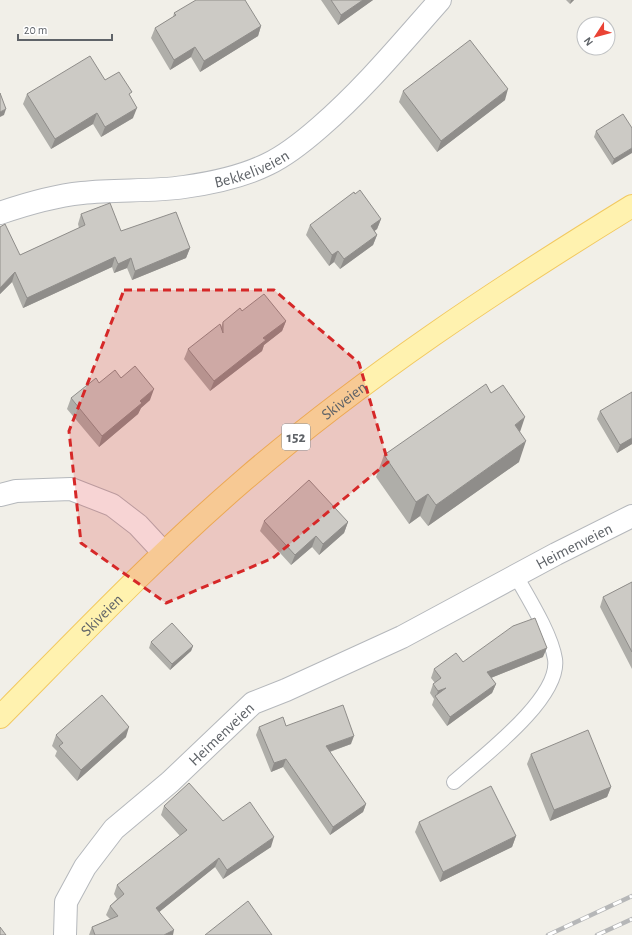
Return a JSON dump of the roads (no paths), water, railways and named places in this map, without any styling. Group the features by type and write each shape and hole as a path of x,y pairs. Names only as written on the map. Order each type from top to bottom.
{"main road":[{"name":"Skiveien","path":"0,717 194,524 243,481 330,410 492,294 632,206"}],"street":[{"name":"Bekkeliveien","path":"0,213 25,204 82,193 183,188 216,182 247,174 269,164 301,143 371,79 440,0"},
{"path":"0,495 16,490 71,489 112,505 138,525 164,553"},
{"name":"Heimenveien","path":"65,935 66,902 85,866 114,829 170,782 253,703 286,690 402,637 556,554 632,516"}],"lane":[{"name":"Heimenveien","path":"454,782 524,719 547,689 555,673 555,660 552,648 541,623 516,576"}],"railway":[{"path":"548,935 632,896"},
{"path":"597,935 632,919"}]}
